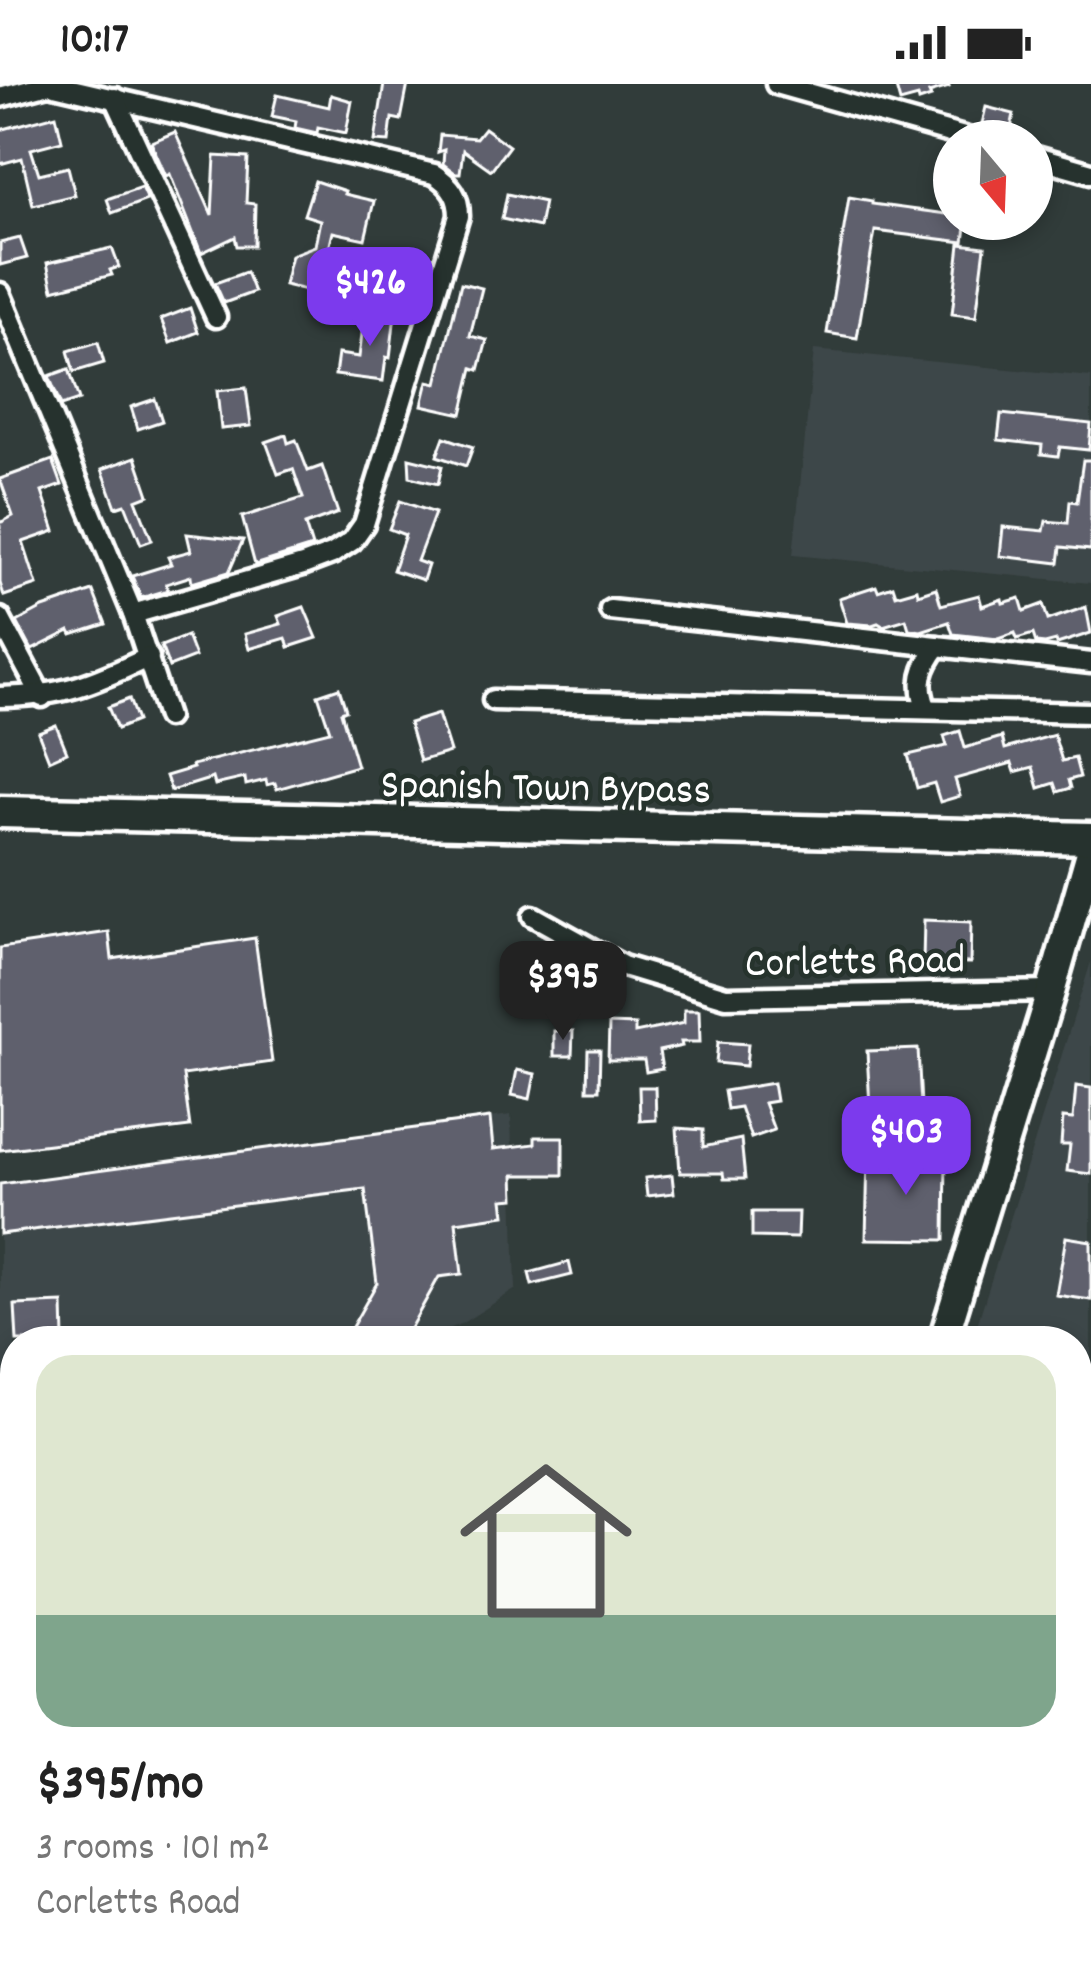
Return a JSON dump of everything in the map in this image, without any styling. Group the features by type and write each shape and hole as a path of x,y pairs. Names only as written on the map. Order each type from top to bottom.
{"main road":[{"name":"Spanish Town Bypass","path":"0,812 1091,838"},
{"path":"948,1326 1091,850"}],"street":[{"path":"0,97 50,84 115,98 434,174 446,182 459,204 364,524 352,541 303,565 133,614"},
{"path":"776,84 933,128"},
{"path":"115,98 216,317"},
{"path":"1053,162 1091,173"},
{"path":"0,293 6,325 133,614 167,717"},
{"path":"610,610 1091,663"},
{"path":"0,618 42,697"},
{"path":"928,710 922,667 938,646"},
{"path":"0,697 42,697 73,690 149,657"},
{"path":"494,700 1091,713"},
{"name":"Corletts Road","path":"533,916 623,966 726,997 1052,992"}],"shaded area":[{"path":"814,350 1091,377 1091,583 793,555"},
{"path":"1091,962 1091,1326 977,1326"},
{"path":"511,1115 516,1289 456,1326 0,1326 0,1184"}],"building":[{"path":"384,84 408,84 401,120 392,118 389,142 375,141"},
{"path":"895,84 949,87 919,101 918,97 900,102"},
{"path":"277,95 329,107 331,95 352,101 346,133 295,128 296,121 272,116"},
{"path":"986,107 1014,114 1013,120 983,120"},
{"path":"56,115 62,141 31,149 39,174 68,167 75,195 33,205 22,158 0,164 0,130"},
{"path":"484,128 509,146 491,170 463,150 460,173 443,164 444,150 438,152 440,135 476,138"},
{"path":"175,132 212,215 215,156 248,158 246,203 255,204 254,246 237,246 235,237 201,253 170,174 166,176 151,142"},
{"path":"315,181 374,201 365,239 333,232 325,265 317,263 310,291 284,285 291,255 315,246 320,220 304,215"},
{"path":"141,187 147,200 112,213 107,199"},
{"path":"507,194 544,202 539,227 502,219"},
{"path":"849,197 933,212 933,238 875,231 857,338 827,333"},
{"path":"20,238 27,258 0,265 0,243"},
{"path":"960,244 985,247 976,317 952,314"},
{"path":"112,248 119,267 110,270 112,275 53,290 47,263"},
{"path":"246,272 254,292 224,303 215,283"},
{"path":"461,283 482,288 470,336 487,340 479,370 473,368 462,414 422,405 428,381 437,383"},
{"path":"190,308 198,332 170,343 161,319"},
{"path":"365,311 395,314 383,381 335,375 338,354 359,357"},
{"path":"98,342 104,363 74,372 68,351"},
{"path":"69,369 79,400 61,406 49,376"},
{"path":"246,388 251,426 221,429 217,391"},
{"path":"155,399 162,421 138,429 131,407"},
{"path":"1001,414 1091,424 1089,450 1060,447 1058,456 1041,454 1042,445 998,440"},
{"path":"286,435 288,443 296,440 308,471 322,466 338,513 305,525 312,547 255,565 242,517 303,498 293,469 278,474 266,442"},
{"path":"444,437 473,447 466,466 437,456"},
{"path":"136,457 149,495 136,500 152,540 141,544 125,504 116,507 102,469"},
{"path":"409,458 442,466 438,484 410,477"},
{"path":"53,460 62,485 42,492 55,531 23,542 37,585 4,596 0,523 13,516 0,479"},
{"path":"1083,460 1091,460 1091,550 1061,547 1059,563 1000,556 1003,527 1044,531 1046,521 1068,523 1070,501 1077,502"},
{"path":"400,501 435,513 417,561 428,565 423,580 393,570 405,535 389,529"},
{"path":"187,534 243,540 229,572 192,583 191,576 141,598 132,576 171,564 168,557 191,551"},
{"path":"876,586 878,591 893,586 896,595 936,588 941,605 979,595 982,606 1020,598 1024,611 1043,604 1048,620 1086,607 1091,633 1045,644 1036,643 1033,634 998,639 953,634 949,622 921,631 909,629 906,619 883,626 847,623 839,598"},
{"path":"93,591 106,624 72,635 70,631 32,650 17,622"},
{"path":"304,607 317,638 289,647 286,638 249,649 245,634 281,624 278,616"},
{"path":"187,636 195,657 169,667 161,646"},
{"path":"339,688 357,766 277,789 266,780 246,785 245,778 215,785 213,778 171,791 166,776 192,765 330,731 318,695"},
{"path":"129,699 137,721 117,729 108,707"},
{"path":"438,714 450,752 420,761 409,723"},
{"path":"56,725 67,752 49,760 38,732"},
{"path":"960,731 965,748 1002,737 1005,749 1054,735 1062,761 1075,758 1080,777 1069,780 1071,788 1058,792 1055,783 1039,788 1033,767 1015,772 1012,763 955,779 960,796 940,802 934,783 917,788 908,755 947,746 944,736"},
{"path":"924,920 971,922 970,963 923,962"},
{"path":"109,932 112,959 255,938 272,1062 183,1075 190,1127 0,1150 0,948"},
{"path":"684,1010 699,1010 700,1042 681,1042 682,1046 659,1051 662,1069 646,1072 644,1060 608,1060 609,1024 635,1025 635,1033 684,1023"},
{"path":"554,1031 573,1031 572,1056 554,1056"},
{"path":"718,1042 748,1044 746,1066 716,1063"},
{"path":"918,1049 922,1124 871,1126 867,1051"},
{"path":"588,1050 600,1050 599,1090 587,1090"},
{"path":"517,1070 535,1074 530,1099 512,1095"},
{"path":"773,1083 776,1101 764,1103 774,1130 751,1138 740,1107 727,1109 724,1091"},
{"path":"1076,1086 1091,1088 1091,1174 1067,1171 1070,1145 1061,1145 1063,1118 1073,1119"},
{"path":"639,1087 655,1087 656,1120 640,1121"},
{"path":"490,1118 493,1149 535,1144 535,1137 563,1137 563,1175 514,1175 515,1198 503,1199 505,1215 456,1222 462,1274 439,1277 411,1326 353,1326 377,1283 365,1189 0,1234 0,1184"},
{"path":"677,1128 703,1130 703,1147 741,1139 745,1179 724,1179 723,1173 680,1173"},
{"path":"868,1155 946,1156 945,1240 866,1239"},
{"path":"672,1175 674,1193 647,1196 645,1178"},
{"path":"752,1212 798,1212 797,1238 752,1237"},
{"path":"1066,1237 1091,1241 1091,1300 1056,1295"},
{"path":"569,1262 572,1275 532,1285 529,1273"},
{"path":"63,1303 64,1326 16,1326 15,1305"}]}
